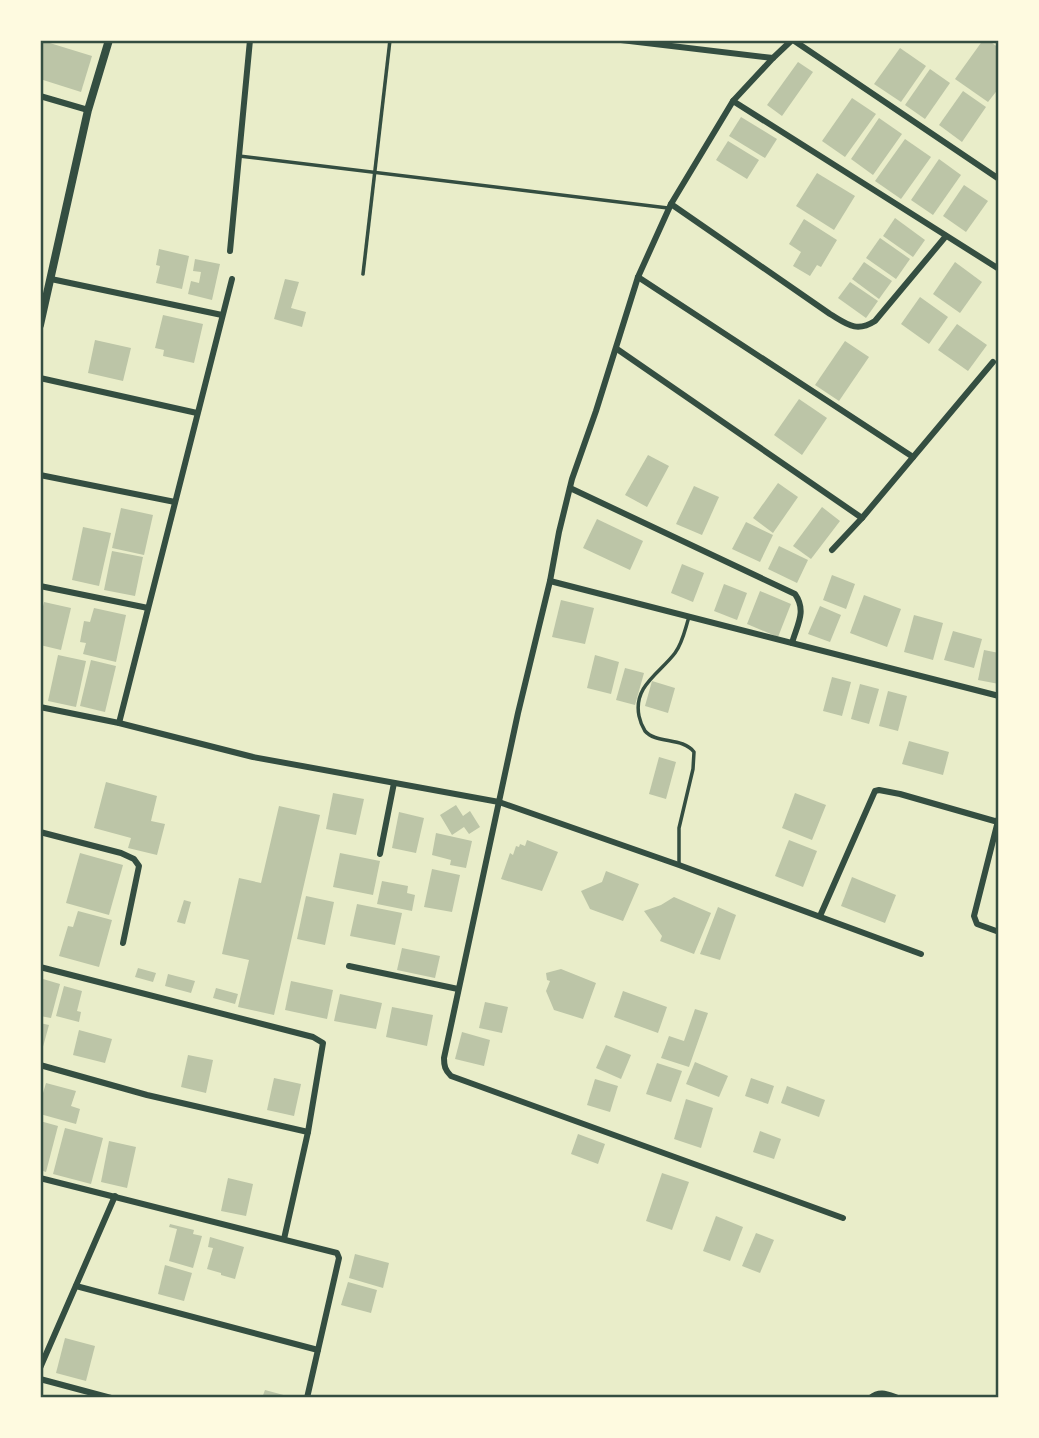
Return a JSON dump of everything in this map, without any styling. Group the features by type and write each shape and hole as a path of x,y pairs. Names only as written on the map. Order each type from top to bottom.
{"street":[{"path":"40,325 88,110 108,40"},
{"path":"230,251 250,40"},
{"path":"621,40 672,43 773,58"},
{"path":"843,1218 451,1076 446,1070 444,1058 518,713 551,581 570,488 617,349 638,276 670,206 733,101 793,40 999,179"},
{"path":"40,96 88,110"},
{"path":"733,101 999,269"},
{"path":"670,206 830,314 854,327 863,328 875,321 946,236"},
{"path":"638,276 913,457"},
{"path":"51,279 222,315"},
{"path":"119,723 232,279"},
{"path":"617,349 862,518"},
{"path":"832,550 993,362"},
{"path":"40,378 197,413"},
{"path":"40,475 175,502"},
{"path":"570,488 795,594 801,603 802,611 792,643"},
{"path":"551,581 999,696"},
{"path":"40,586 148,608"},
{"path":"40,707 119,723 253,757 499,802 921,954"},
{"path":"380,854 394,783"},
{"path":"820,916 875,791 878,790 998,819 974,916 976,924 999,932"},
{"path":"40,832 121,853 134,859 139,866 123,943"},
{"path":"349,966 458,989"},
{"path":"40,967 313,1037 323,1043 308,1132 284,1238"},
{"path":"40,1065 147,1095 308,1132"},
{"path":"40,1178 332,1250 339,1255 307,1398"},
{"path":"40,1368 115,1196"},
{"path":"76,1286 318,1350"},
{"path":"40,1379 111,1398"},
{"path":"870,1398 876,1393 898,1398"}],"lane":[{"path":"363,274 390,40"},
{"path":"239,156 670,206"},
{"path":"679,865 679,828 695,762 694,752 686,745 649,734 641,723 638,702 643,688 677,650 689,617"}],"building":[{"path":"40,40 92,56 81,92 40,79"},
{"path":"983,40 988,40 999,48 999,88 988,102 955,79"},
{"path":"900,48 926,66 901,102 874,84"},
{"path":"798,62 813,72 782,116 767,105"},
{"path":"930,69 950,83 925,119 905,105"},
{"path":"963,91 986,107 962,142 939,125"},
{"path":"852,98 876,114 845,157 822,141"},
{"path":"741,117 777,139 765,158 729,136"},
{"path":"879,118 902,134 873,175 851,159"},
{"path":"905,139 931,157 901,199 875,181"},
{"path":"728,141 759,160 747,179 716,160"},
{"path":"939,159 961,175 933,215 911,200"},
{"path":"817,173 855,196 834,230 796,206"},
{"path":"964,185 988,201 966,232 943,216"},
{"path":"895,218 925,240 913,257 883,236"},
{"path":"804,219 837,240 821,267 817,265 810,276 793,266 801,252 789,244"},
{"path":"880,238 910,259 896,279 866,258"},
{"path":"159,249 189,256 182,289 156,283 160,266 156,265"},
{"path":"195,259 220,264 212,300 188,294 191,281 199,283 201,272 193,271"},
{"path":"864,262 892,281 879,299 852,279"},
{"path":"955,262 982,282 960,313 933,294"},
{"path":"285,279 299,282 291,308 306,312 302,327 274,319"},
{"path":"850,282 878,301 866,318 838,298"},
{"path":"920,297 948,317 929,344 901,324"},
{"path":"163,315 203,324 194,363 163,356 164,350 155,348"},
{"path":"957,324 987,345 968,371 938,350"},
{"path":"95,340 131,348 123,381 88,373"},
{"path":"845,341 869,357 839,401 815,385"},
{"path":"799,399 827,418 802,455 774,435"},
{"path":"648,455 669,466 647,507 625,495"},
{"path":"778,483 798,497 773,533 753,518"},
{"path":"694,486 719,497 702,535 676,524"},
{"path":"822,507 840,521 811,559 793,546"},
{"path":"121,508 153,515 144,555 112,548"},
{"path":"597,519 643,541 630,570 583,548"},
{"path":"746,522 773,535 760,562 732,549"},
{"path":"83,527 111,533 99,586 72,580"},
{"path":"779,546 808,560 797,583 768,569"},
{"path":"112,551 143,557 135,596 104,590"},
{"path":"682,564 704,573 693,602 671,593"},
{"path":"832,575 855,584 846,609 823,600"},
{"path":"724,584 747,593 737,620 714,611"},
{"path":"760,591 791,604 778,637 747,624"},
{"path":"864,595 901,609 887,647 850,633"},
{"path":"561,600 594,608 585,644 552,637"},
{"path":"44,602 71,608 61,650 40,645 40,619"},
{"path":"820,606 841,615 830,642 808,634"},
{"path":"94,608 126,615 116,662 83,654 86,643 80,642 84,621 90,622"},
{"path":"914,615 943,623 933,660 904,652"},
{"path":"953,631 982,639 974,668 944,660"},
{"path":"984,650 999,653 999,684 978,680"},
{"path":"58,655 86,661 76,707 48,701"},
{"path":"595,655 619,662 611,694 587,688"},
{"path":"91,660 116,666 105,712 80,706"},
{"path":"625,668 644,673 635,705 616,700"},
{"path":"832,677 851,682 842,716 823,711"},
{"path":"652,681 675,688 668,713 645,706"},
{"path":"860,684 879,689 869,724 851,719"},
{"path":"888,691 907,696 898,731 879,726"},
{"path":"909,741 949,752 943,775 902,764"},
{"path":"659,757 676,762 666,799 649,794"},
{"path":"106,782 157,796 151,821 165,824 157,855 128,848 131,838 94,828"},
{"path":"333,793 364,799 356,835 326,829"},
{"path":"795,793 826,805 812,840 782,828"},
{"path":"456,805 463,816 470,811 480,827 469,834 464,827 452,835 440,815"},
{"path":"279,806 320,815 274,1015 238,1007 249,960 222,954 239,878 261,883"},
{"path":"399,812 424,818 416,853 392,848"},
{"path":"436,833 472,841 466,868 450,865 451,860 432,855"},
{"path":"527,840 558,852 542,891 501,879 510,853 513,855 516,846 519,847 520,844 525,846"},
{"path":"789,840 817,851 803,887 775,876"},
{"path":"80,853 123,865 109,915 66,903"},
{"path":"340,853 380,861 373,895 333,887"},
{"path":"432,869 460,875 452,912 424,907"},
{"path":"606,871 639,884 623,921 590,909 581,891 602,882"},
{"path":"852,877 896,895 885,923 841,906"},
{"path":"382,881 408,886 407,893 415,895 412,911 377,904"},
{"path":"306,896 334,902 325,945 297,939"},
{"path":"674,897 711,913 694,954 660,941 662,936 644,911"},
{"path":"184,900 191,902 185,924 177,922"},
{"path":"357,904 402,913 395,945 350,936"},
{"path":"718,907 736,915 720,960 700,954"},
{"path":"78,911 112,920 99,967 59,956 68,926 73,927"},
{"path":"402,948 440,956 435,978 397,970"},
{"path":"138,968 156,973 153,982 135,977"},
{"path":"561,969 596,983 583,1019 554,1010 546,991 550,981 547,980 546,973"},
{"path":"168,974 195,981 191,993 165,986"},
{"path":"43,979 60,984 51,1018 40,1016 40,990"},
{"path":"291,981 333,990 327,1019 285,1010"},
{"path":"64,986 82,991 77,1011 81,1012 79,1022 56,1016"},
{"path":"216,988 238,994 235,1004 213,998"},
{"path":"623,991 667,1007 658,1033 614,1017"},
{"path":"340,994 382,1003 376,1029 334,1021"},
{"path":"485,1002 508,1007 502,1033 479,1028"},
{"path":"392,1007 433,1015 427,1046 386,1037"},
{"path":"695,1009 708,1013 689,1067 661,1058 669,1036 684,1041"},
{"path":"40,1023 49,1025 41,1054 40,1054"},
{"path":"79,1030 112,1039 105,1063 73,1055"},
{"path":"462,1032 490,1040 484,1066 455,1059"},
{"path":"606,1045 631,1055 621,1079 596,1068"},
{"path":"188,1055 213,1060 206,1093 181,1087"},
{"path":"695,1062 728,1076 719,1097 686,1084"},
{"path":"657,1063 682,1071 671,1102 646,1094"},
{"path":"274,1078 301,1084 294,1116 267,1110"},
{"path":"751,1078 774,1086 768,1104 745,1096"},
{"path":"595,1079 618,1086 610,1112 587,1105"},
{"path":"46,1083 76,1091 71,1106 80,1109 76,1124 40,1114"},
{"path":"787,1086 825,1100 819,1117 781,1103"},
{"path":"686,1099 713,1108 701,1148 674,1139"},
{"path":"40,1121 58,1126 46,1172 40,1170"},
{"path":"65,1128 103,1138 91,1184 53,1174"},
{"path":"760,1131 781,1139 774,1159 753,1152"},
{"path":"578,1134 605,1144 598,1164 571,1154"},
{"path":"109,1141 136,1147 127,1188 101,1182"},
{"path":"662,1173 689,1182 672,1230 646,1221"},
{"path":"228,1178 253,1184 246,1216 221,1211"},
{"path":"716,1216 743,1227 730,1261 703,1251"},
{"path":"170,1224 194,1230 193,1234 202,1236 193,1268 169,1261 177,1229 169,1227"},
{"path":"756,1233 774,1240 760,1273 742,1266"},
{"path":"210,1237 244,1247 235,1279 207,1269 213,1248 208,1247"},
{"path":"355,1254 389,1263 383,1288 349,1278"},
{"path":"165,1265 192,1273 184,1301 158,1294"},
{"path":"348,1282 377,1290 371,1313 341,1305"},
{"path":"65,1338 95,1346 86,1381 56,1373"},
{"path":"265,1390 291,1397 291,1398 262,1398"}]}
